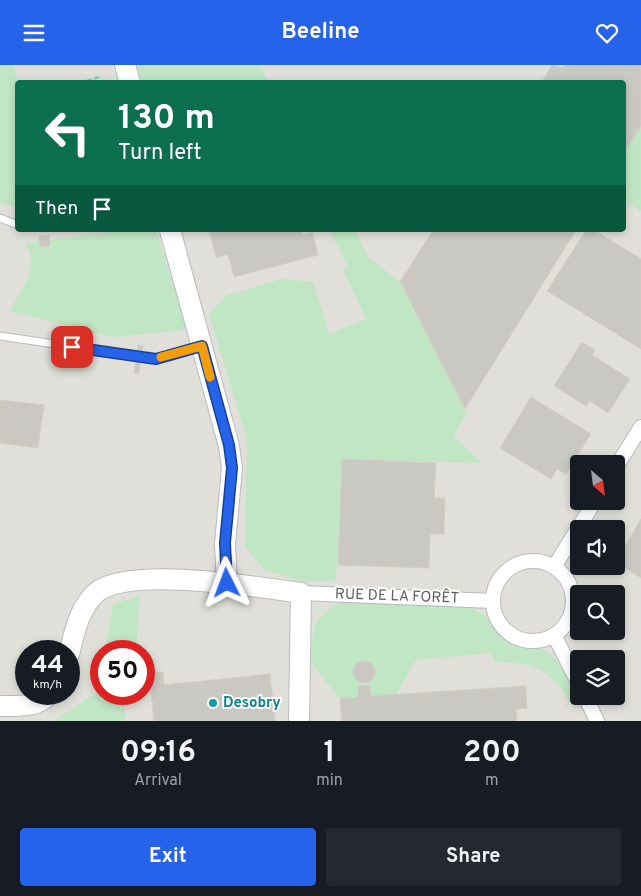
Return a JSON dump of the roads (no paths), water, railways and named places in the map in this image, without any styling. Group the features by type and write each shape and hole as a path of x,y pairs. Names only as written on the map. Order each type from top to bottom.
{"main road":[{"path":"126,65 129,80"},
{"path":"171,232 229,445 232,468 225,543 227,583"},
{"path":"74,640 84,608 96,593 111,584 136,579 227,583 301,593 299,721"},
{"path":"0,706 27,705"}],"street":[{"path":"624,455 641,427"},
{"path":"554,567 589,510"},
{"path":"531,561 554,567 566,580 573,596 569,618 554,635 530,641 508,632 498,618 494,601 498,584 509,570 531,561"},
{"name":"RUE DE LA FORÊT","path":"301,593 494,601"},
{"path":"554,635 570,666"},
{"path":"589,705 597,721"}],"lane":[{"path":"0,218 15,224"},
{"path":"0,336 156,359 202,346"}],"place":[{"name":"Desobry","path":"213,703"}]}
